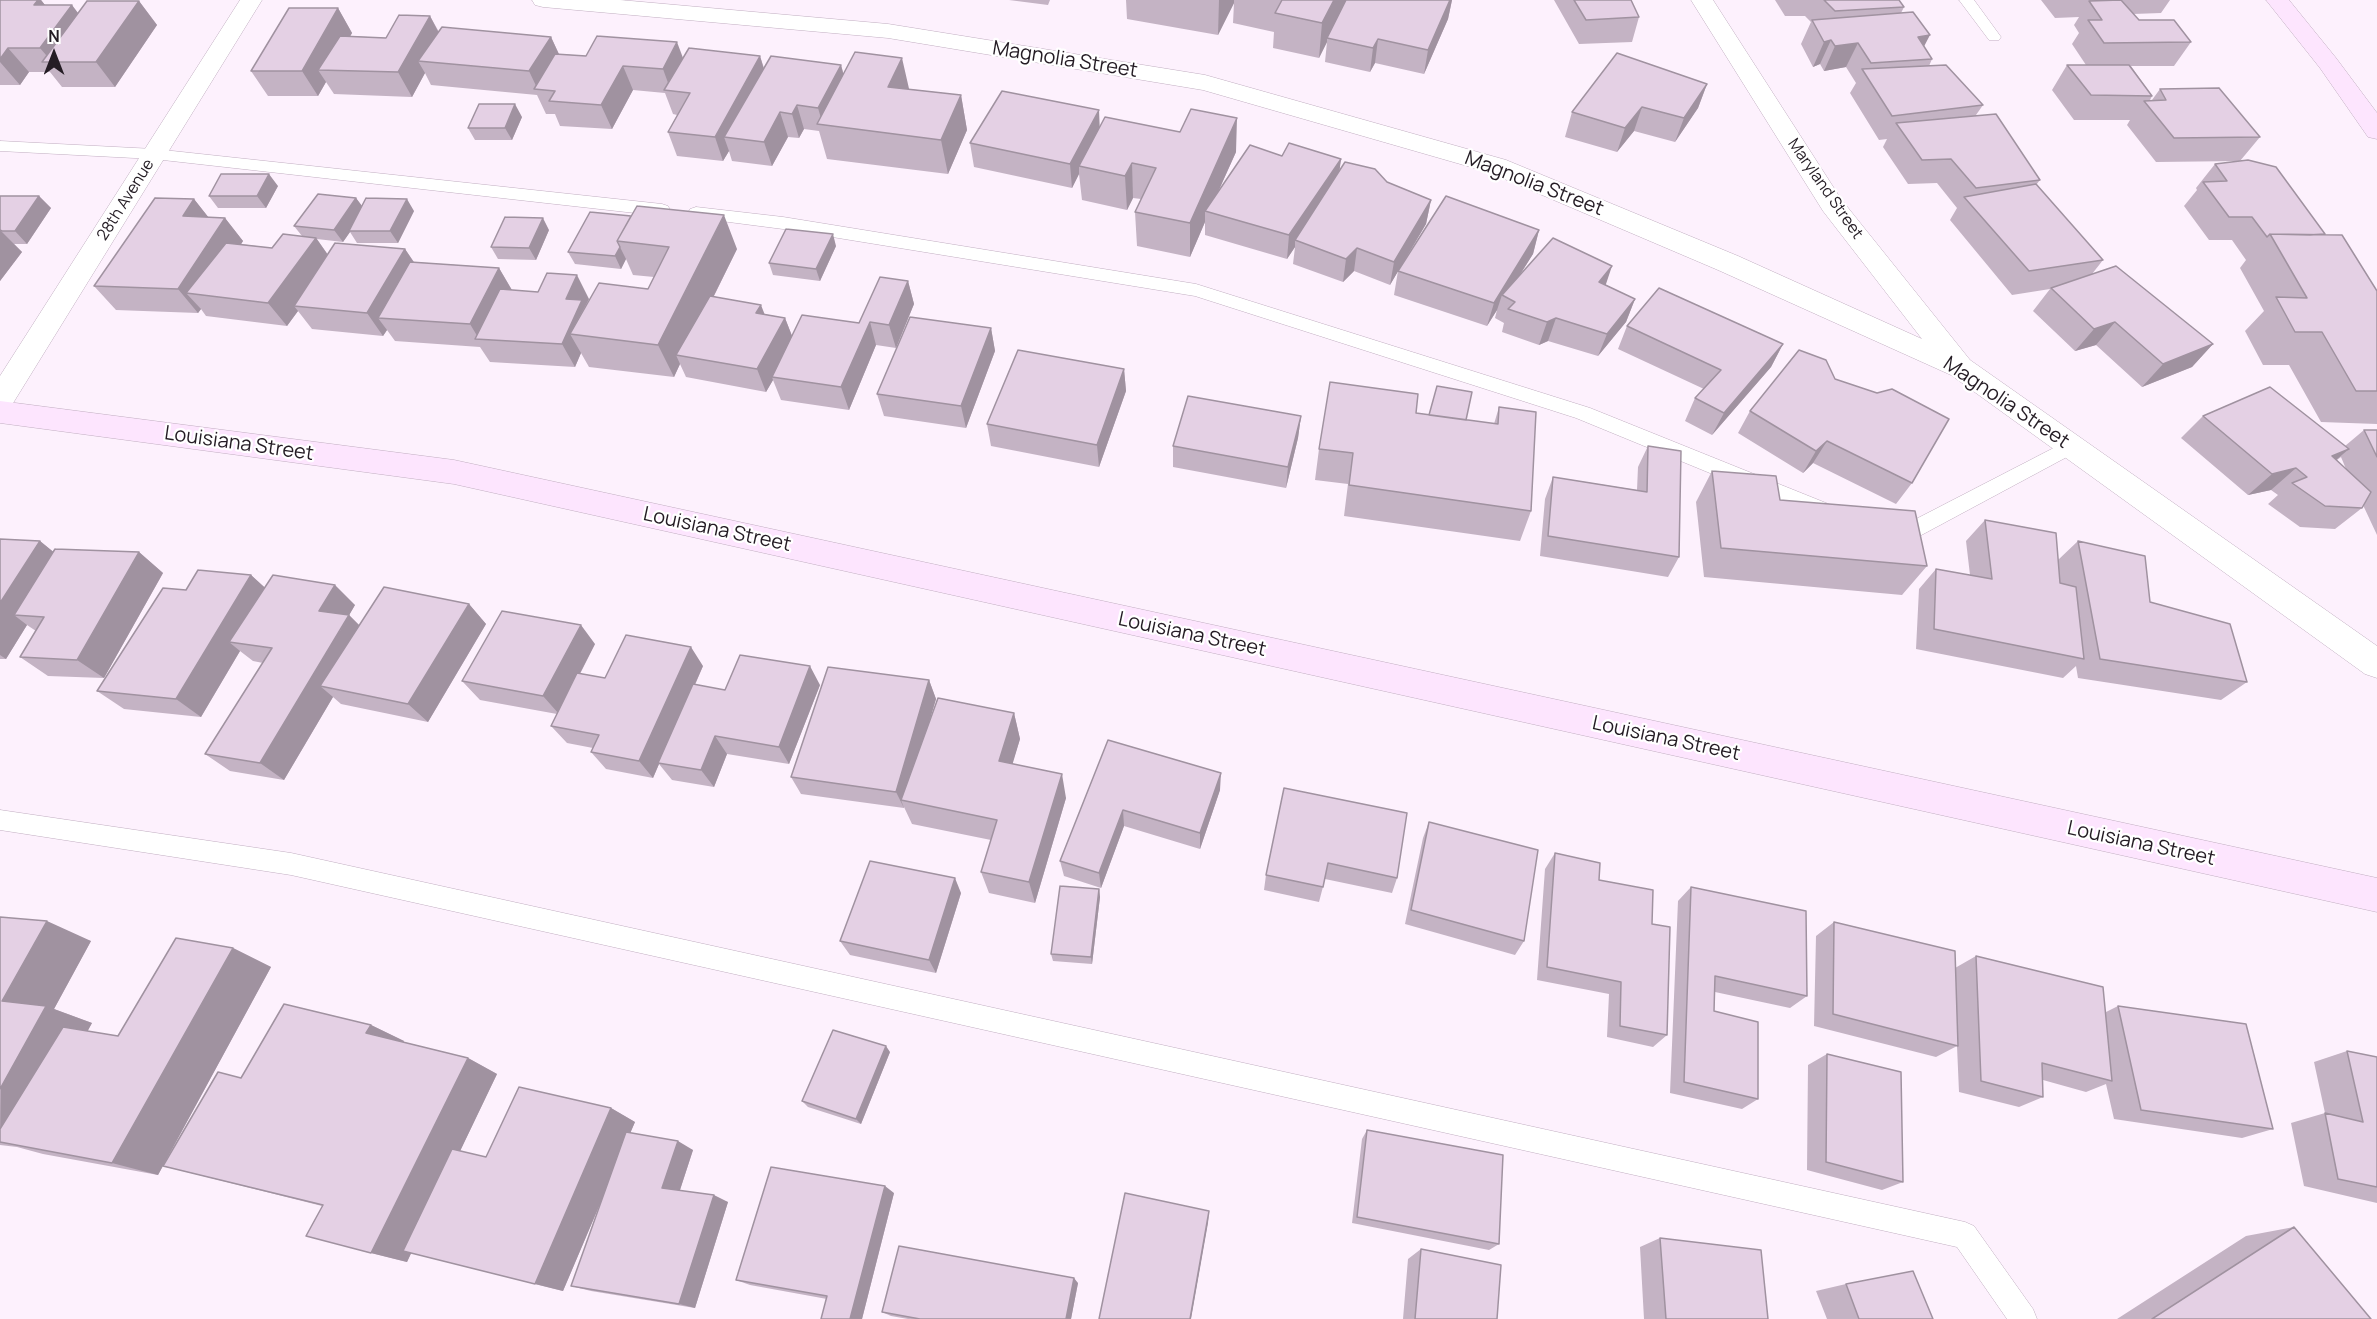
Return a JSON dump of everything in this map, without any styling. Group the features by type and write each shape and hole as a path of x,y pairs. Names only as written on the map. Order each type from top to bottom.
{"street":[{"name":"28th Avenue","path":"0,400 251,0"},
{"name":"Magnolia Street","path":"543,0 888,31 1205,83 1497,166 1728,263 1961,368 2377,664"},
{"name":"Maryland Street","path":"1702,0 1832,206 1961,368"},
{"path":"2277,0 2328,63 2377,131"},
{"name":"Louisiana Street","path":"0,412 454,472 2377,896"}],"lane":[{"path":"1966,0 1994,37"},
{"path":"0,146 154,154 783,223 1196,290 1583,413 1841,519"},
{"path":"1874,532 1895,540 2071,446"},
{"path":"0,820 291,864 1965,1235 2023,1319"}],"building":[{"path":"0,0 38,0 34,5 72,5 40,48 8,48 0,59"},
{"path":"1282,0 1334,0 1322,23 1275,13"},
{"path":"1346,0 1450,0 1428,50 1378,39 1373,48 1327,38"},
{"path":"1574,0 1631,0 1639,17 1586,20"},
{"path":"1824,0 1899,0 1904,7 1835,11"},
{"path":"2121,0 2139,20 2174,20 2191,42 2104,43 2088,20 2102,20 2089,1"},
{"path":"87,1 139,1 96,62 42,62"},
{"path":"289,8 338,8 302,71 251,71"},
{"path":"1913,12 1930,35 1918,37 1932,59 1871,63 1858,43 1835,46 1831,40 1824,42 1812,20"},
{"path":"399,15 430,16 398,72 318,70 340,36 386,38"},
{"path":"442,27 551,37 529,71 418,61"},
{"path":"597,36 677,42 663,69 623,66 601,105 549,101 555,91 534,89 555,54 586,56"},
{"path":"689,48 760,56 715,137 668,132 690,93 664,90"},
{"path":"855,52 902,58 888,87 961,95 941,140 817,124"},
{"path":"1617,53 1707,84 1684,118 1642,107 1625,128 1572,112"},
{"path":"771,56 841,65 818,108 797,105 792,114 780,112 764,142 724,137"},
{"path":"1946,65 1983,105 1892,116 1862,69"},
{"path":"2067,65 2129,65 2152,96 2091,95"},
{"path":"2219,88 2260,137 2174,138 2144,101 2166,100 2160,89"},
{"path":"1002,91 1099,110 1070,164 970,143"},
{"path":"479,104 515,104 505,128 468,128"},
{"path":"1191,109 1237,118 1190,223 1135,212 1156,168 1132,163 1125,176 1079,166 1105,117 1180,132"},
{"path":"1996,114 2040,180 1976,188 1951,159 1922,160 1896,123"},
{"path":"1289,143 1341,159 1289,235 1205,211 1250,145 1282,156"},
{"path":"2248,160 2276,167 2325,234 2270,234 2267,237 2252,217 2229,217 2203,182 2227,181 2215,164"},
{"path":"1345,162 1375,169 1387,182 1431,200 1394,262 1357,248 1346,259 1295,240"},
{"path":"221,174 269,174 257,196 209,196"},
{"path":"2036,184 2103,260 2029,271 1964,197"},
{"path":"318,194 356,198 334,230 294,226"},
{"path":"0,196 39,196 15,231 2,231 0,230"},
{"path":"1446,196 1539,230 1494,303 1398,271"},
{"path":"155,198 194,199 183,216 225,218 178,289 94,286"},
{"path":"366,198 407,199 390,231 349,231"},
{"path":"637,206 724,215 658,345 570,334 599,283 648,289 669,247 617,241"},
{"path":"590,212 631,216 617,241 620,247 615,256 568,252"},
{"path":"505,217 543,218 529,248 491,247"},
{"path":"786,229 833,234 816,269 769,263"},
{"path":"283,234 316,238 268,303 186,293 226,243 272,248"},
{"path":"2270,234 2342,235 2377,291 2377,391 2356,391 2322,332 2295,332 2276,297 2307,298"},
{"path":"1553,238 1612,266 1599,282 1635,299 1607,334 1556,318 1547,322 1508,309 1515,302 1502,295"},
{"path":"335,243 405,249 367,313 294,306"},
{"path":"410,262 499,268 470,324 378,318"},
{"path":"2116,266 2213,344 2163,364 2115,322 2094,329 2051,288"},
{"path":"547,273 577,275 566,299 582,300 562,344 475,339 500,289 538,292"},
{"path":"880,277 908,281 889,325 870,322 841,387 772,377 802,315 859,323"},
{"path":"1659,288 1783,344 1724,413 1695,398 1721,370 1627,326"},
{"path":"710,296 761,305 756,313 785,318 757,369 676,355"},
{"path":"910,317 991,328 961,406 877,394"},
{"path":"1018,350 1124,369 1097,445 987,424"},
{"path":"1799,350 1826,360 1835,379 1877,393 1892,389 1949,419 1912,483 1827,441 1816,451 1750,411"},
{"path":"1330,382 1418,394 1416,413 1498,424 1499,407 1536,412 1531,511 1349,485 1353,453 1319,449"},
{"path":"1437,386 1472,392 1466,420 1429,415"},
{"path":"2270,387 2349,449 2332,456 2371,492 2362,508 2325,506 2292,483 2307,477 2296,468 2272,474 2203,416"},
{"path":"1188,396 1301,416 1288,467 1173,446"},
{"path":"2364,430 2377,430 2377,457"},
{"path":"1648,446 1681,451 1679,557 1548,536 1553,477 1647,492"},
{"path":"1712,471 1776,476 1780,500 1915,511 1927,566 1721,548"},
{"path":"1985,520 2056,533 2060,583 2076,587 2084,659 1934,629 1936,569 1992,579"},
{"path":"0,539 40,541 0,603"},
{"path":"2078,541 2145,556 2150,602 2230,624 2247,682 2100,659"},
{"path":"55,549 139,552 77,660 20,657 44,617 14,615"},
{"path":"198,570 251,575 176,699 97,691 163,588 186,590"},
{"path":"273,575 335,585 319,611 349,615 260,763 205,754 272,648 229,642"},
{"path":"384,587 469,604 408,704 320,686"},
{"path":"502,611 581,625 543,696 462,681"},
{"path":"626,635 691,647 639,761 591,752 599,735 551,726 577,673 605,678"},
{"path":"740,655 810,666 779,747 715,736 701,770 658,763 693,684 725,690"},
{"path":"828,667 929,680 896,792 791,777"},
{"path":"938,698 1014,713 999,761 1062,774 1029,882 981,872 997,820 901,800"},
{"path":"1108,740 1221,773 1200,833 1123,810 1099,873 1060,861"},
{"path":"1284,788 1407,813 1397,878 1328,863 1323,887 1266,875"},
{"path":"1429,822 1538,850 1524,941 1411,910"},
{"path":"1555,853 1600,863 1599,880 1653,890 1652,924 1670,927 1667,1035 1620,1026 1621,982 1547,967"},
{"path":"870,861 955,878 929,960 840,941"},
{"path":"1060,886 1099,889 1091,957 1051,954"},
{"path":"1691,887 1806,911 1807,996 1715,976 1714,1011 1758,1022 1758,1099 1684,1082"},
{"path":"0,917 47,921 2,1001 46,1006 0,1089"},
{"path":"1834,922 1955,951 1958,1046 1833,1014"},
{"path":"176,938 233,948 112,1163 0,1142 0,1129 63,1027 118,1036"},
{"path":"1976,956 2103,987 2112,1081 2042,1063 2043,1097 1981,1081"},
{"path":"284,1004 371,1025 366,1033 468,1058 371,1253 306,1236 323,1205 163,1166 218,1072 241,1078"},
{"path":"2118,1006 2246,1024 2273,1129 2141,1110"},
{"path":"833,1030 886,1046 856,1119 802,1101"},
{"path":"2347,1051 2377,1057 2377,1187 2338,1179 2325,1113 2363,1122"},
{"path":"1827,1054 1901,1072 1903,1182 1826,1162"},
{"path":"519,1087 611,1108 535,1284 403,1251 452,1149 486,1157"},
{"path":"1367,1130 1503,1155 1499,1244 1357,1217"},
{"path":"626,1132 678,1141 662,1188 714,1195 679,1304 571,1286"},
{"path":"771,1167 885,1186 850,1319 821,1319 827,1296 736,1280"},
{"path":"1125,1193 1209,1211 1190,1319 1099,1319"},
{"path":"2294,1227 2371,1319 2152,1319"},
{"path":"1660,1238 1761,1250 1768,1319 1666,1319"},
{"path":"899,1246 1074,1278 1066,1319 920,1319 882,1312"},
{"path":"1421,1249 1501,1265 1497,1319 1415,1319"},
{"path":"1913,1271 1933,1319 1859,1319 1846,1284"}]}
